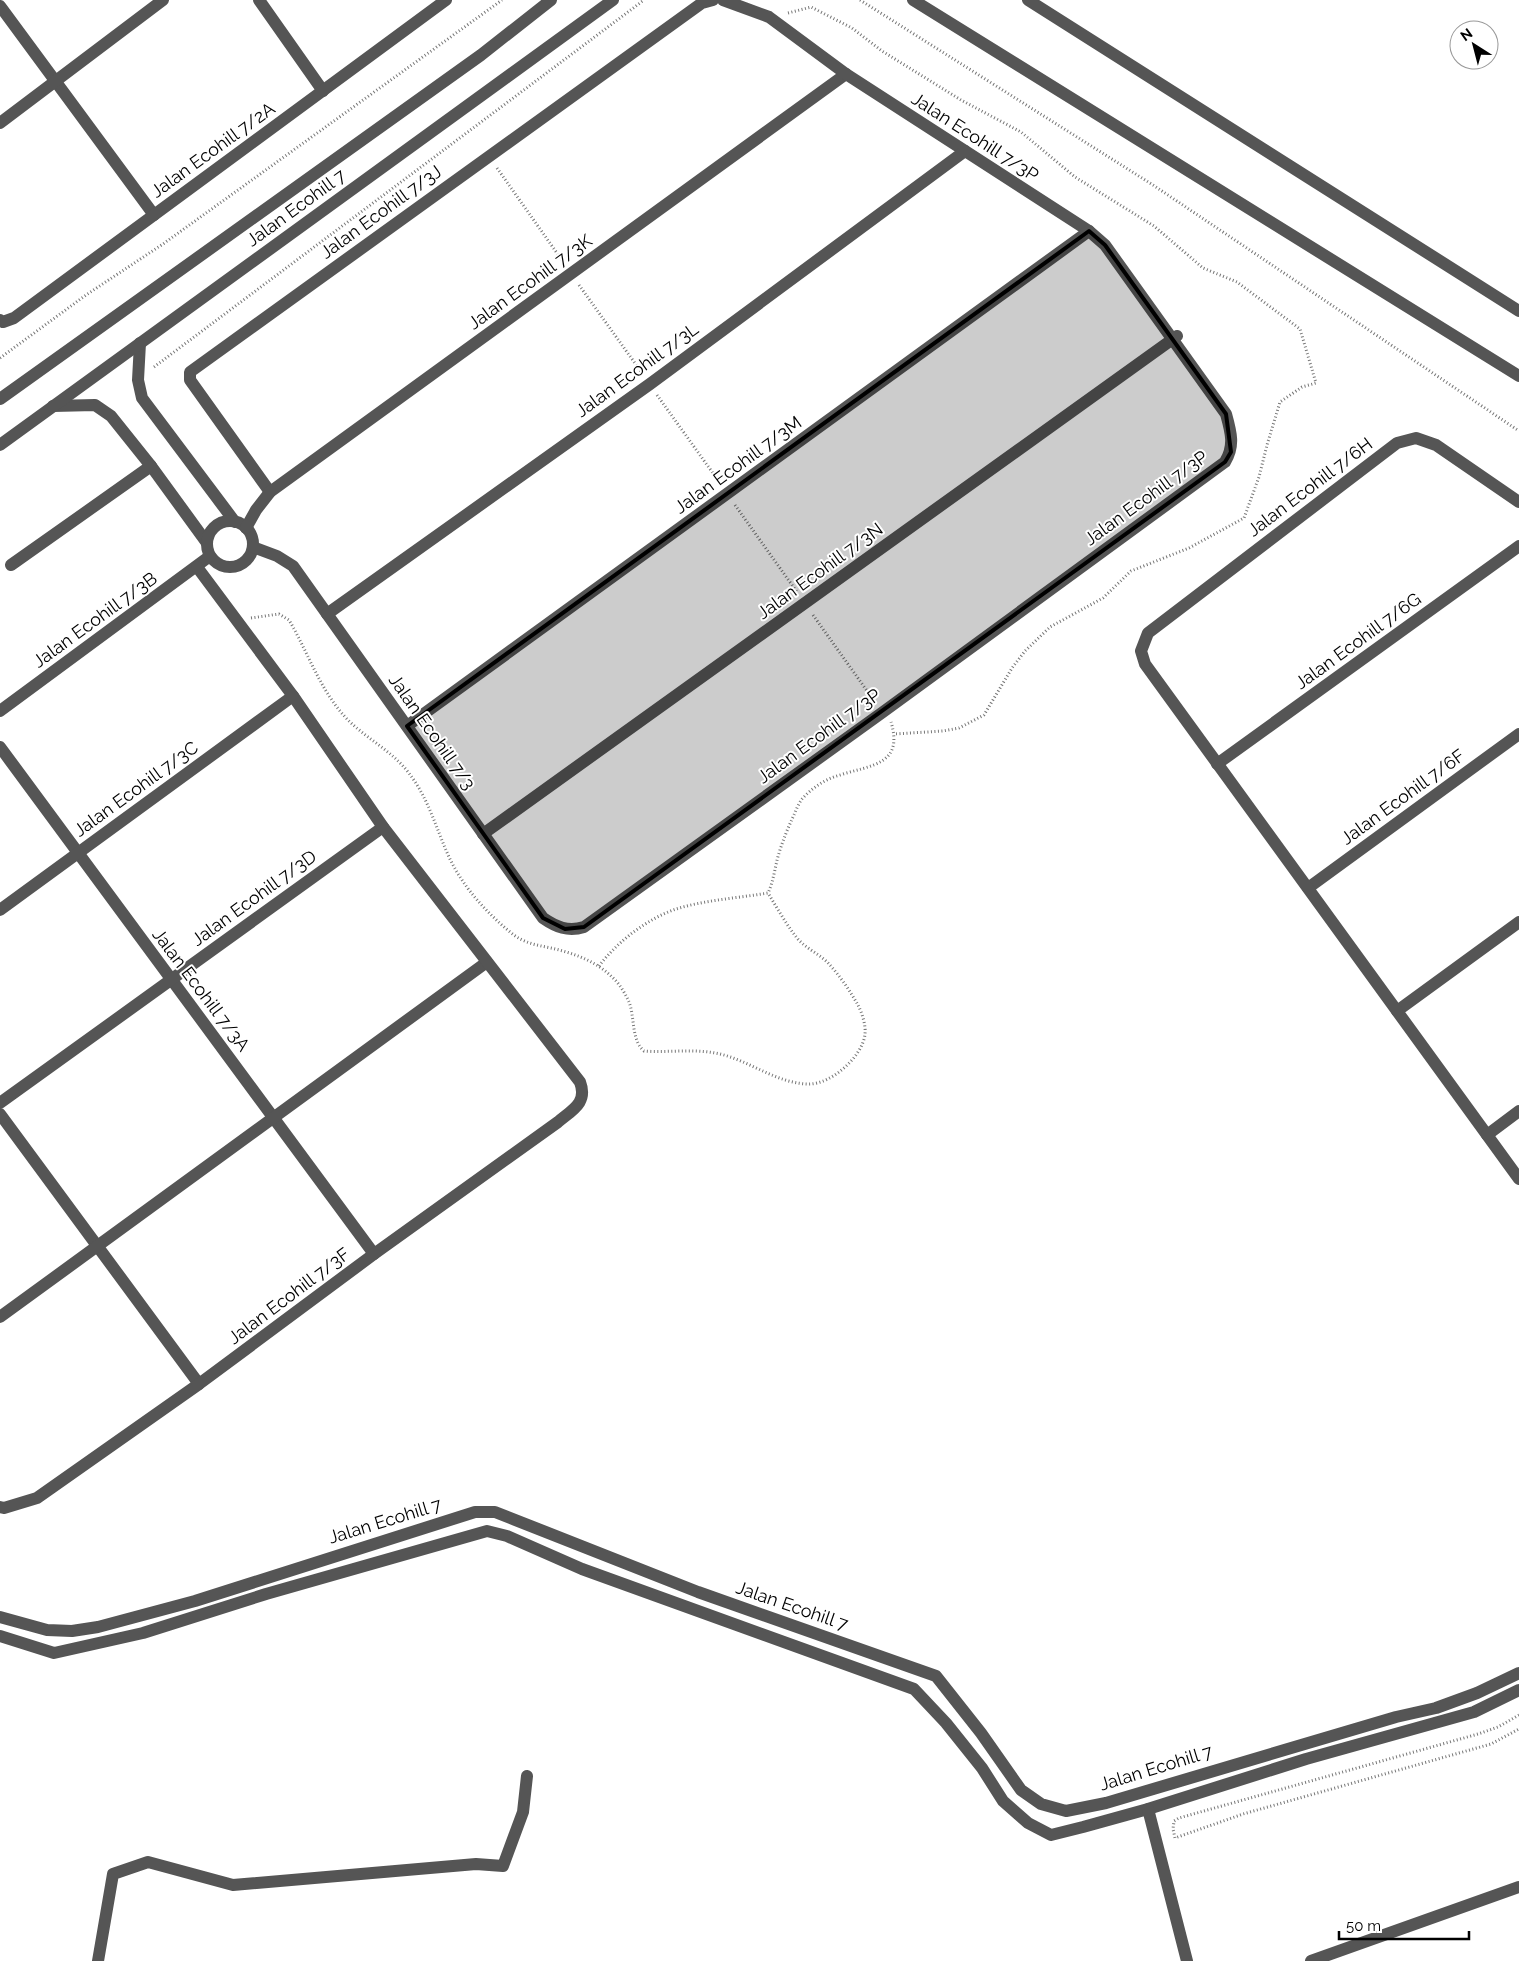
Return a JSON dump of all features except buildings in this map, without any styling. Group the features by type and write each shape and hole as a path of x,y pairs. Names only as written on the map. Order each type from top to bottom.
{"street":[{"path":"0,122 163,0"},
{"path":"259,0 323,91"},
{"name":"Jalan Ecohill 7/2A","path":"0,320 3,322 14,318 446,0"},
{"name":"Jalan Ecohill 7","path":"0,399 481,55 551,0"},
{"name":"Jalan Ecohill 7","path":"0,445 613,0"},
{"name":"Jalan Ecohill 7/3J","path":"270,492 190,380 190,372 702,3 713,0"},
{"name":"Jalan Ecohill 7/3P","path":"584,927 1225,462 1231,452 1230,428 1226,414 1175,338 1110,252 1089,231 846,74 769,17 723,0"},
{"path":"913,0 1519,376"},
{"path":"1028,0 1519,311"},
{"path":"0,6 154,215"},
{"name":"Jalan Ecohill 7/3K","path":"241,525 270,492 846,74"},
{"name":"Jalan Ecohill 7/3L","path":"327,614 650,384 965,151"},
{"name":"Jalan Ecohill 7/3M","path":"406,726 1089,231"},
{"name":"Jalan Ecohill 7/3N","path":"483,834 1175,338"},
{"path":"53,406 95,405 111,416 151,466 207,543 210,556 221,566 235,567 248,559 253,547 253,540 142,398 138,380 140,343"},
{"path":"0,390 13,390"},
{"name":"Jalan Ecohill 7/6H","path":"1217,764 1145,664 1141,650 1148,632 1397,443 1416,438 1436,445 1519,502"},
{"path":"11,565 151,466"},
{"path":"207,543 212,530 222,523 241,525"},
{"name":"Jalan Ecohill 7/6G","path":"1217,764 1519,546"},
{"name":"Jalan Ecohill 7/3","path":"253,547 276,556 293,566 543,918 551,924 565,929 573,930 584,927"},
{"name":"Jalan Ecohill 7/3B","path":"0,711 210,556"},
{"path":"0,1317 487,962 383,827 293,696 197,567"},
{"name":"Jalan Ecohill 7/3C","path":"0,910 293,696"},
{"name":"Jalan Ecohill 7/6F","path":"1308,888 1519,734"},
{"name":"Jalan Ecohill 7/3A","path":"0,747 374,1254"},
{"path":"1217,764 1519,1179"},
{"name":"Jalan Ecohill 7/3D","path":"0,1103 383,827"},
{"path":"1397,1011 1519,922"},
{"name":"Jalan Ecohill 7/3F","path":"0,1507 4,1508 37,1498 199,1384 374,1254 558,1122 582,1099 583,1091 580,1082 487,962"},
{"path":"1487,1135 1519,1111"},
{"path":"0,1114 199,1384"},
{"name":"Jalan Ecohill 7","path":"0,1617 47,1630 72,1631 98,1626 195,1601 475,1512 495,1512 698,1592 936,1676 981,1733 1021,1790 1041,1804 1066,1811 1106,1803 1396,1716 1436,1708 1476,1693 1519,1673"},
{"path":"0,1636 54,1653 143,1633 266,1594 487,1531 507,1536 582,1570 914,1689 946,1723 976,1760 1003,1801 1028,1823 1050,1834 1083,1828 1306,1760 1474,1712 1519,1690"},
{"path":"98,1961 113,1874 148,1862 234,1885 476,1864 502,1866 523,1812 527,1776"},
{"path":"1148,1809 1187,1961"},
{"path":"1312,1961 1519,1887"}],"path":[{"path":"0,358 86,295 163,244 502,0"},
{"path":"138,380 644,0"},
{"path":"860,0 1153,185 1519,430"},
{"path":"769,17 811,7 852,28 882,51 961,100 1021,132 1075,177 1134,213 1171,239 1203,268 1237,282 1300,329 1316,383 1302,387 1280,402 1259,477 1244,518 1189,548 1132,571 1103,598 1050,627 1021,656 984,715 959,728 944,731 894,734"},
{"path":"238,622 258,616 278,614 289,620 324,690 347,719 408,771 423,794 460,878 491,915 512,934 530,944 582,958 599,966 614,978 630,1002 638,1044 644,1051 683,1050 719,1054 744,1061 791,1082 811,1084 825,1080 840,1071 862,1047 866,1033 858,1006 828,963 798,939 768,893 780,852 800,801 824,781 879,763 889,756 894,746 894,734 884,711 727,494 488,157"},
{"path":"599,966 607,955 626,938 652,920 677,909 768,893"},
{"path":"1519,1715 1498,1727 1478,1734 1179,1818 1174,1822 1175,1838 1243,1814 1491,1744 1519,1729"}],"highlighted area":[{"path":"1089,231 1105,245 1226,414 1231,452 1225,462 584,927 565,929 543,918 407,726"}]}
